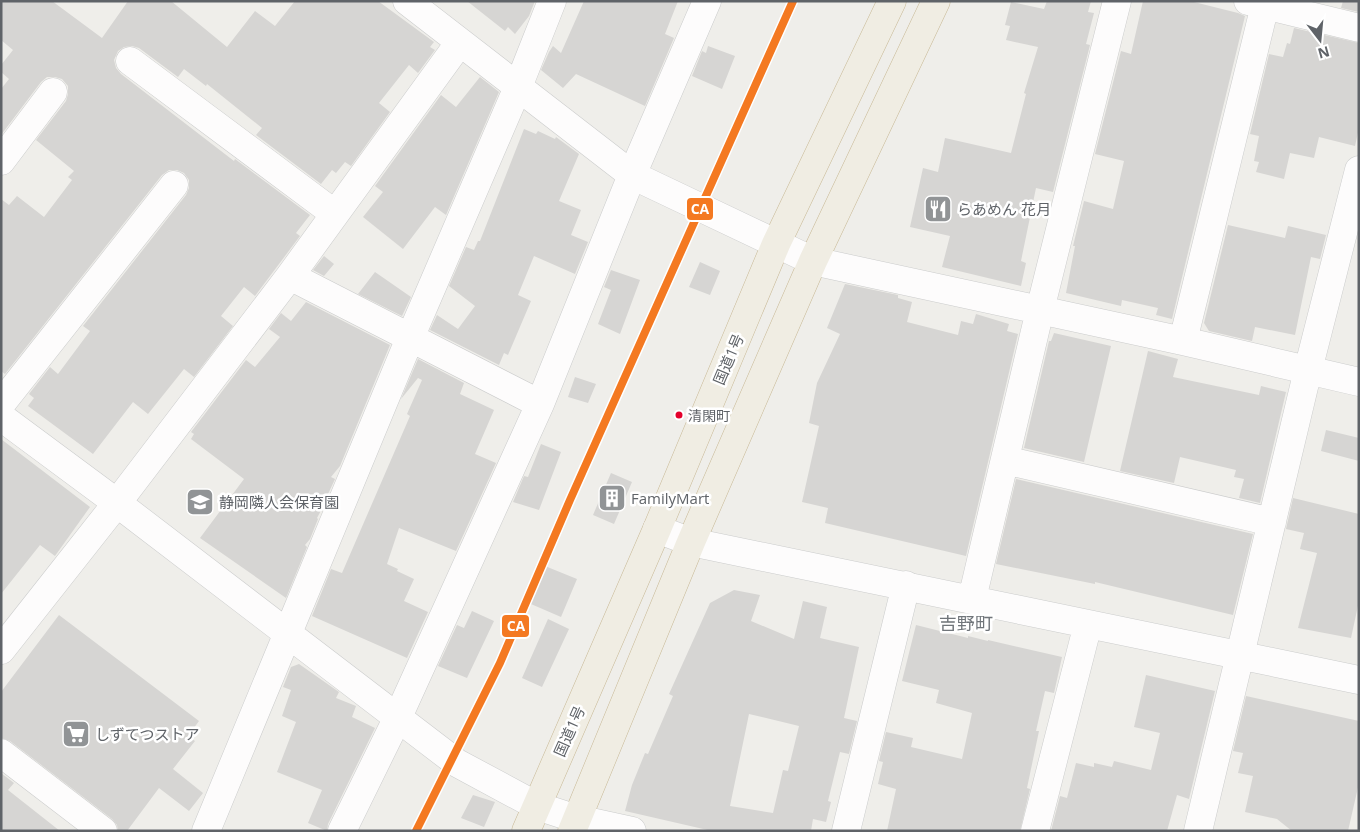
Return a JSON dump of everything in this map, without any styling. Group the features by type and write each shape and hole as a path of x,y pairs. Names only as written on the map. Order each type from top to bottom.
{"highway":[{"name":"国道1号","path":"531,818 657,529 776,244 892,1"},
{"path":"575,825 691,542 813,261 936,1"}],"street":[{"path":"407,1 632,175 813,261 1183,341 1359,382"},
{"path":"206,831 410,338 518,87 552,1"},
{"path":"342,831 398,716 540,404 632,175 707,1"},
{"path":"972,599 1040,310 1117,1"},
{"path":"1183,341 1260,3 1359,28"},
{"path":"1,650 117,503 290,276 460,42"},
{"path":"130,61 335,214"},
{"path":"1,161 53,92"},
{"path":"1198,831 1308,370 1359,170"},
{"path":"1,404 174,185"},
{"path":"290,276 540,404"},
{"path":"1,417 288,632 531,818 632,831"},
{"path":"1005,460 1272,522"},
{"path":"657,529 691,542 1359,680"},
{"path":"846,831 906,585"},
{"path":"1035,831 1088,624"},
{"path":"1,753 103,831"}],"building":[{"path":"1,1 52,1 102,38 128,1 171,1 227,47 255,11 275,26 295,1 378,1 434,42 430,47 435,50 418,73 409,65 379,103 390,112 351,166 345,162 336,173 332,170 321,184 256,135 262,128 207,84 206,86 184,69 178,77 139,48 132,46 124,47 118,51 114,60 116,68 121,74 234,161 235,159 310,215 296,233 300,236 255,296 244,287 221,316 233,326 194,377 184,369 148,414 133,402 93,454 28,406 34,398 29,394 50,367 58,374 90,331 83,326 186,195 189,188 189,180 184,173 177,170 169,170 162,175 5,374 1,371 1,199 9,205 17,196 44,217 72,180 68,177 74,171 36,140 66,101 68,86 62,79 47,77 41,82 1,135 1,89 9,79 1,72 1,65 13,50 1,40"},
{"path":"467,1 535,1 529,16 515,34 508,27 505,31"},
{"path":"584,1 678,1 665,34 674,38 645,106 576,74 563,88 541,70 553,46 561,53"},
{"path":"1047,1 1091,1 1088,12 1094,13 1086,44 1090,45 1053,192 1036,188 1021,261 1026,263 1021,286 942,267 950,236 910,227 923,168 938,172 945,138 1011,153 1026,94 1024,93 1038,47 1006,40 1010,26 1005,25 1011,2 1044,9"},
{"path":"1143,1 1190,1 1245,16 1172,319 1156,315 1158,308 1122,300 1121,306 1066,293 1075,246 1073,246 1084,201 1113,209 1124,161 1095,154 1121,51 1131,54"},
{"path":"1343,1 1359,1 1359,12 1341,8"},
{"path":"1294,28 1359,43 1359,128 1355,146 1319,137 1314,158 1290,153 1284,179 1256,172 1259,162 1254,161 1259,136 1250,134 1269,54 1283,57 1287,43 1290,44"},
{"path":"708,46 735,56 722,89 692,76 702,51 706,53"},
{"path":"480,77 499,92 446,215 435,207 403,249 363,217 383,192 375,186 441,95 456,107"},
{"path":"524,129 536,134 538,131 555,139 556,137 579,154 559,201 581,210 571,235 588,242 575,274 534,256 518,295 531,301 508,355 504,353 499,365 430,330 437,315 458,329 475,306 449,286 466,247 474,250 478,241 480,241"},
{"path":"1228,225 1285,238 1288,226 1326,235 1320,259 1311,257 1295,335 1255,327 1252,341 1209,331 1204,323"},
{"path":"324,256 334,264 324,276 313,270"},
{"path":"700,262 720,271 710,295 689,287"},
{"path":"611,270 640,280 620,334 598,324 611,290 604,287"},
{"path":"375,272 411,297 402,316 358,294"},
{"path":"845,284 898,295 898,298 912,302 907,322 958,335 961,321 973,324 976,314 1009,324 1007,331 1018,334 966,556 825,523 828,508 802,502 819,426 809,423 817,383 840,334 827,328"},
{"path":"306,302 390,345 340,466 331,477 335,479 324,500 326,501 317,518 310,539 305,545 307,547 286,598 200,538 244,479 191,439 194,434 191,432 246,360 255,367 280,337 269,329 281,313 291,321"},
{"path":"1054,333 1111,346 1084,462 1024,448 1049,341 1051,341"},
{"path":"1148,351 1178,359 1173,377 1259,395 1261,386 1286,392 1260,503 1239,498 1244,479 1234,477 1236,470 1180,457 1174,483 1120,471"},
{"path":"418,359 464,383 460,394 494,410 475,454 496,463 456,551 399,528 387,564 414,579 404,601 428,612 407,658 312,616 331,569 342,573 410,416 407,414 422,380 418,378 401,399"},
{"path":"575,377 596,384 588,403 568,397"},
{"path":"1326,430 1359,438 1359,461 1321,451"},
{"path":"1,439 90,507 55,556 40,545 1,594"},
{"path":"541,444 561,452 539,510 513,502 524,476 528,477"},
{"name":"FamilyMart","path":"611,473 632,482 614,524 593,515"},
{"path":"1016,479 1253,534 1233,615 1095,582 1095,584 996,564"},
{"path":"1293,498 1359,514 1359,601 1351,638 1298,628 1317,553 1300,549 1304,533 1286,529"},
{"path":"540,564 577,579 561,617 524,601"},
{"path":"734,590 760,595 751,621 794,639 803,601 827,607 820,638 859,647 844,718 857,721 849,754 840,752 828,801 831,802 826,822 813,819 811,831 712,831 625,811 632,785 645,753 648,754 673,696 669,694 710,603","holes":["749,714 799,726 788,771 783,770 773,813 730,806"]},
{"path":"472,611 494,621 467,678 438,666 457,625 464,628"},
{"path":"59,615 199,721 188,736 195,741 173,769 203,793 189,811 159,788 127,831 118,831 117,825 112,819 10,741 1,738 1,692"},
{"path":"548,619 569,629 542,687 522,678"},
{"path":"916,625 968,638 968,636 988,640 1062,657 1054,693 1045,691 1036,731 1039,731 1027,788 1030,789 1020,831 887,831 896,789 878,784 883,762 879,761 886,732 913,738 911,747 962,759 972,713 936,703 939,690 902,681"},
{"path":"299,664 339,692 336,698 356,706 352,717 375,728 328,824 327,831 308,823 322,790 277,772 296,722 282,716 291,690 283,687 291,667"},
{"path":"1146,675 1215,691 1189,799 1177,795 1167,831 1051,831 1060,796 1067,798 1076,763 1094,767 1094,763 1112,767 1114,761 1151,770 1160,733 1134,727"},
{"path":"1246,696 1359,721 1359,783 1348,831 1292,831 1277,819 1245,812 1253,776 1238,773 1243,753 1233,751"},
{"path":"1,773 14,783 8,790 60,831 1,831"},
{"path":"473,795 495,802 484,827 461,818"}],"transit line":[{"name":"CA","path":"416,831 500,663 570,500 793,1"}],"place":[{"name":"らあめん 花月","path":"938,209"},
{"name":"清閑町","path":"679,415"},
{"name":"FamilyMart","path":"612,498"},
{"name":"静岡隣人会保育園","path":"200,502"},
{"name":"しずてつストア","path":"76,734"}],"district":[{"name":"吉野町","path":"966,623"}]}
